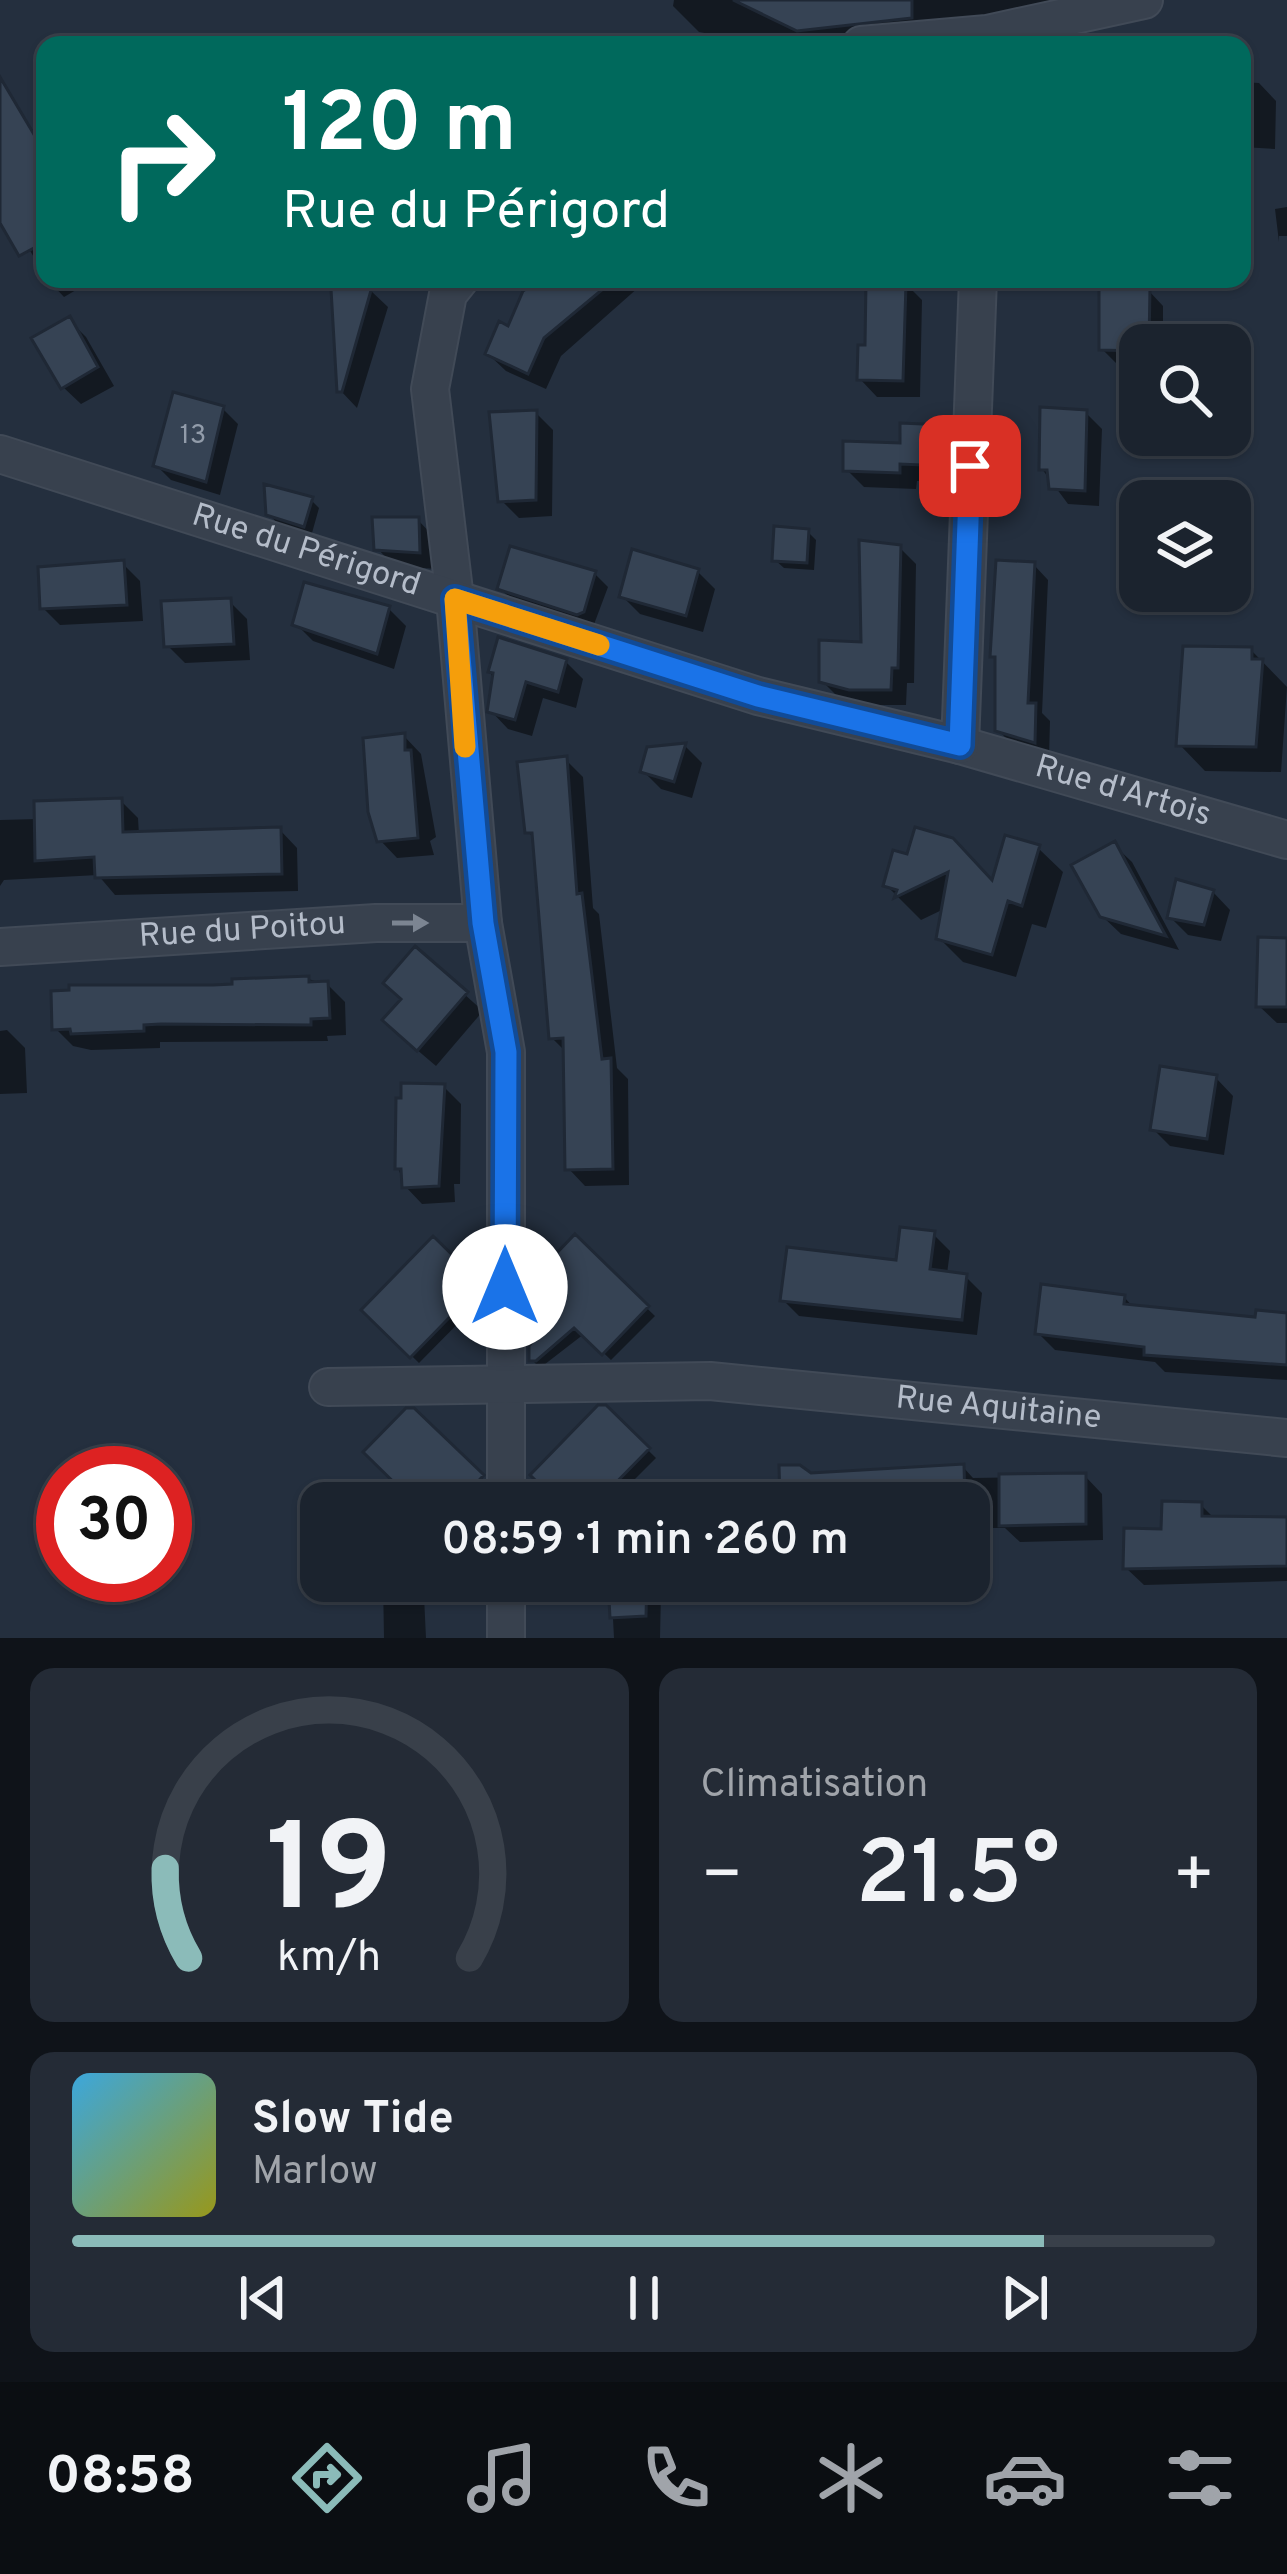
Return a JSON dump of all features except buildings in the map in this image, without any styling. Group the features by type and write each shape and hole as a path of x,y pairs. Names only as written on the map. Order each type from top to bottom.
{"street":[{"path":"1003,36 1144,0"},
{"path":"453,288 430,389 455,599 483,923 506,1052 506,1482"},
{"path":"960,745 978,288"},
{"name":"Rue du Périgord","path":"0,454 758,696 960,745"},
{"name":"Rue d'Artois","path":"960,745 1287,839"},
{"name":"Rue du Poitou","path":"0,947 376,923 483,923"},
{"name":"Rue Aquitaine","path":"328,1387 505,1380 710,1381 1287,1438"},
{"path":"506,1602 506,1638"}],"slow traffic":[{"path":"465,747 455,599 599,645"}],"route":[{"path":"505,1287 506,1052 483,923 458,678 455,599 758,696 960,745 970,466"}]}
